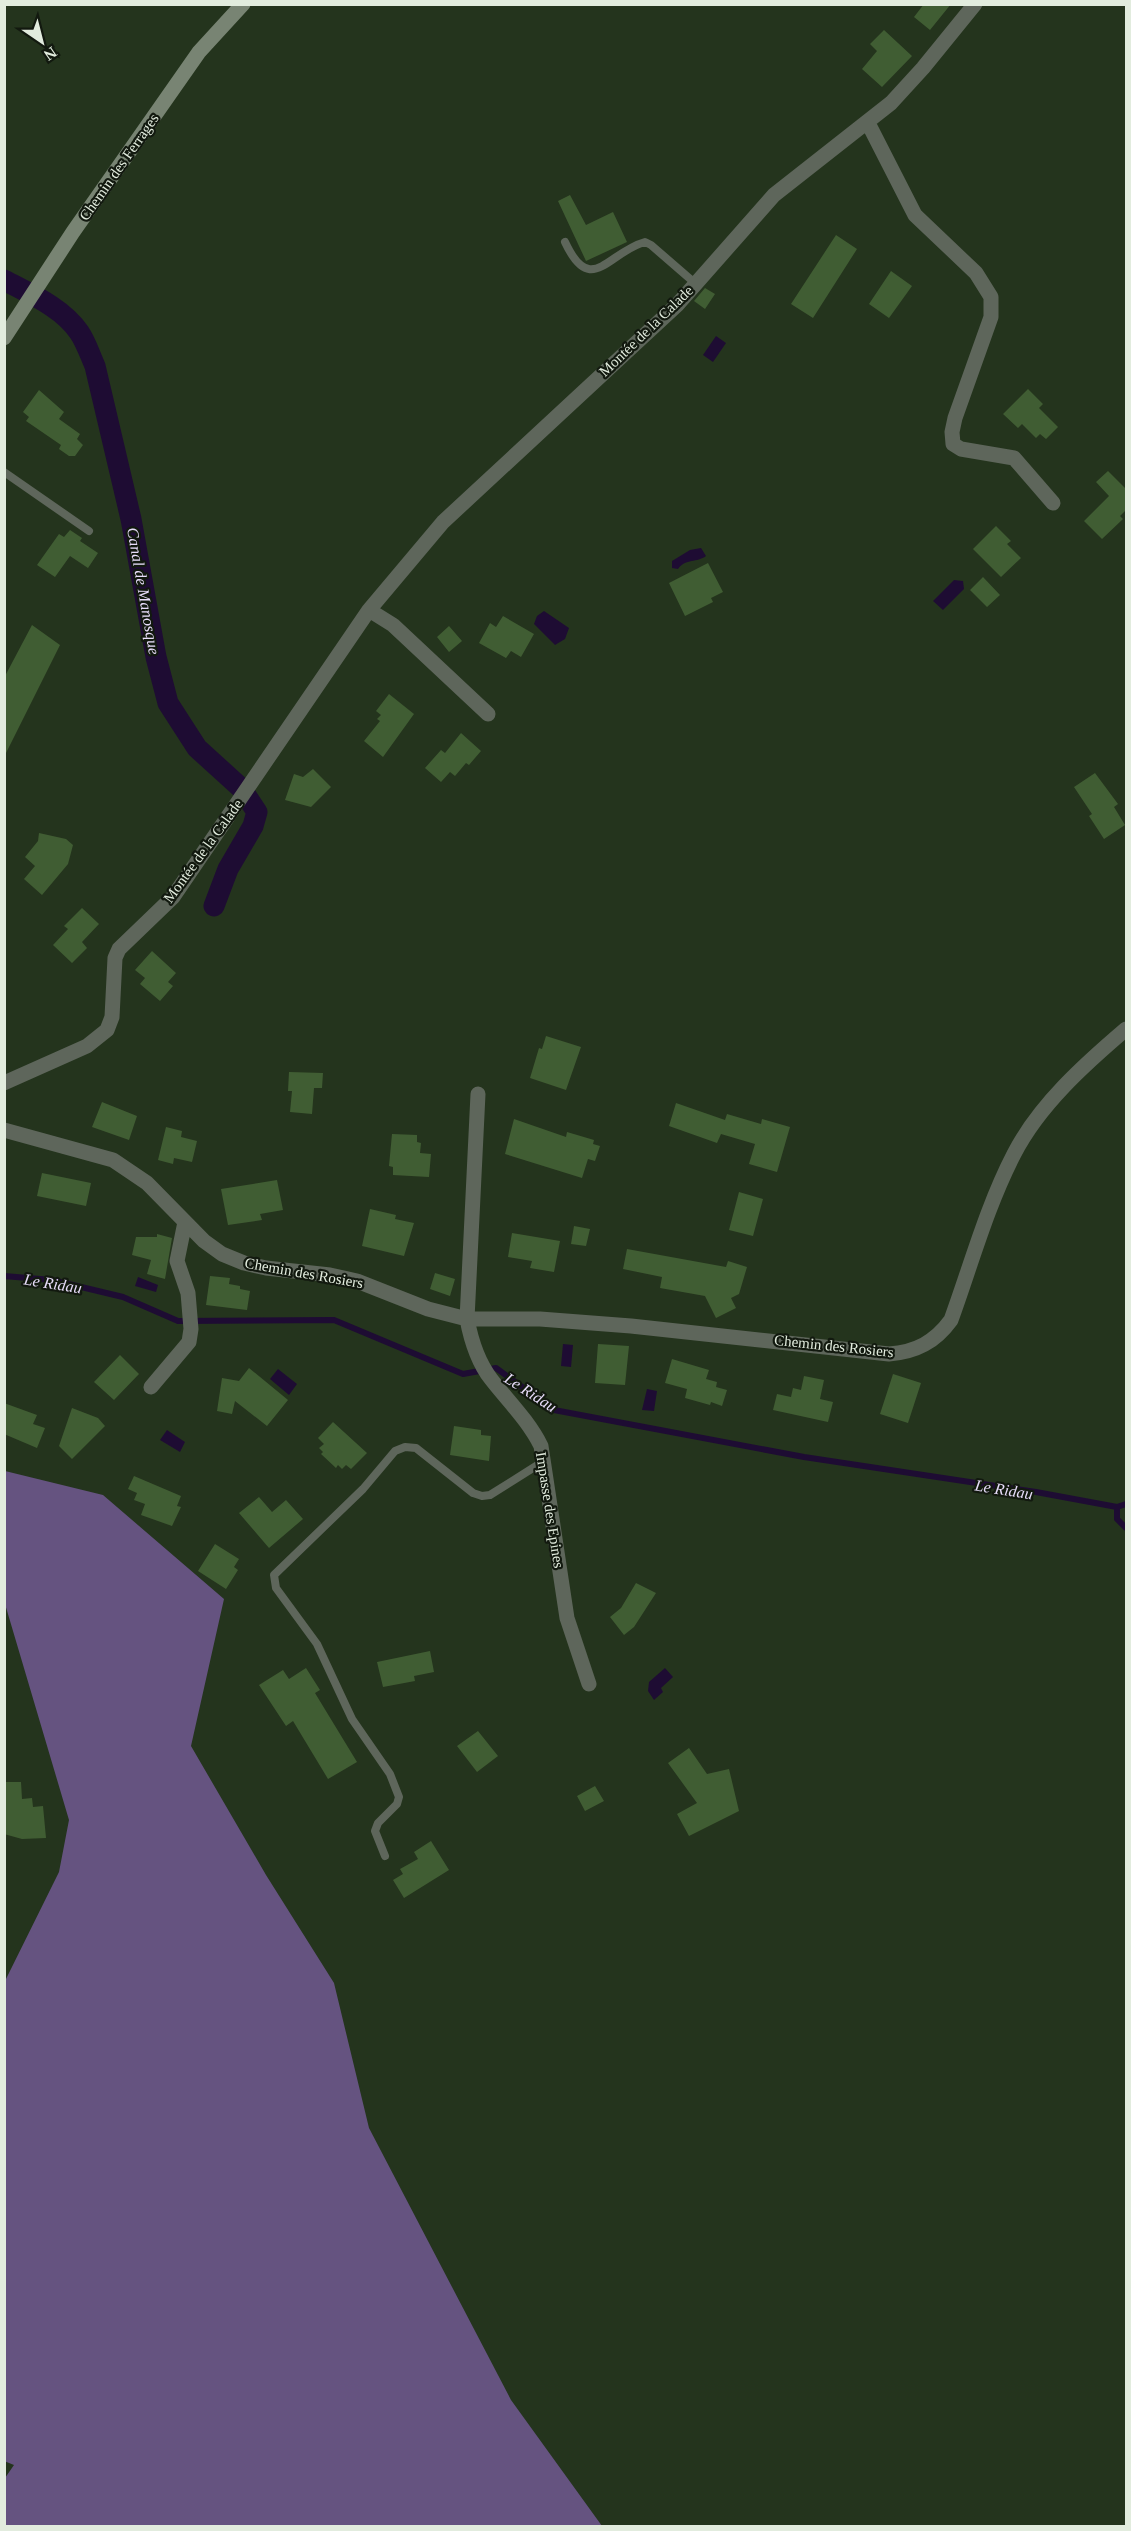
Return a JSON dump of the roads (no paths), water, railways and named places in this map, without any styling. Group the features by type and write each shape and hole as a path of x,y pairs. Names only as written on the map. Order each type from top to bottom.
{"street":[{"name":"Chemin des Ferrages","path":"4,338 39,288 73,232 199,51 243,4"},
{"name":"Montée de la Calade","path":"4,1083 87,1046 107,1030 112,1017 115,958 118,948 173,897 369,610 442,522 677,305 774,195 796,175 868,123 891,103 975,4"},
{"path":"868,123 915,215 976,273 991,297 991,317 955,418 952,432 953,444 961,449 1014,458 1053,503"},
{"path":"369,610 393,625 488,714"},
{"name":"Chemin des Rosiers","path":"4,1130 107,1157 147,1183 185,1222 222,1254 244,1263 357,1281 428,1308 467,1319 540,1319 619,1325 889,1354 904,1353 921,1347 940,1335 951,1320 994,1202 1014,1154 1026,1135 1070,1081 1126,1029"},
{"path":"467,1319 478,1094"},
{"path":"151,1387 189,1342 191,1313 188,1293 177,1261 185,1222"},
{"name":"Impasse des Epines","path":"467,1319 478,1357 489,1378 529,1425 541,1446 567,1618 589,1684"}],"lane":[{"path":"565,242 579,266 587,270 598,268 645,242 651,244 696,284"},
{"path":"4,472 89,531"},
{"path":"385,1856 375,1832 378,1823 397,1804 399,1797 396,1789 390,1774 352,1719 316,1644 276,1588 274,1575 363,1490 394,1451 405,1447 416,1448 473,1493 482,1496 490,1495 544,1461"}],"waterway":[{"name":"Canal de Manosque","path":"4,280 64,315 86,344 95,366 131,519 156,657 168,703 197,748 241,788 257,812 253,826 228,869 214,906"},
{"name":"Le Ridau","path":"4,1276 52,1280 123,1297 178,1321 334,1320 463,1374 496,1368 554,1410 804,1457 1036,1492 1117,1507 1126,1504"},
{"name":"Le Ridau","path":"1117,1507 1117,1519 1126,1528"}]}
